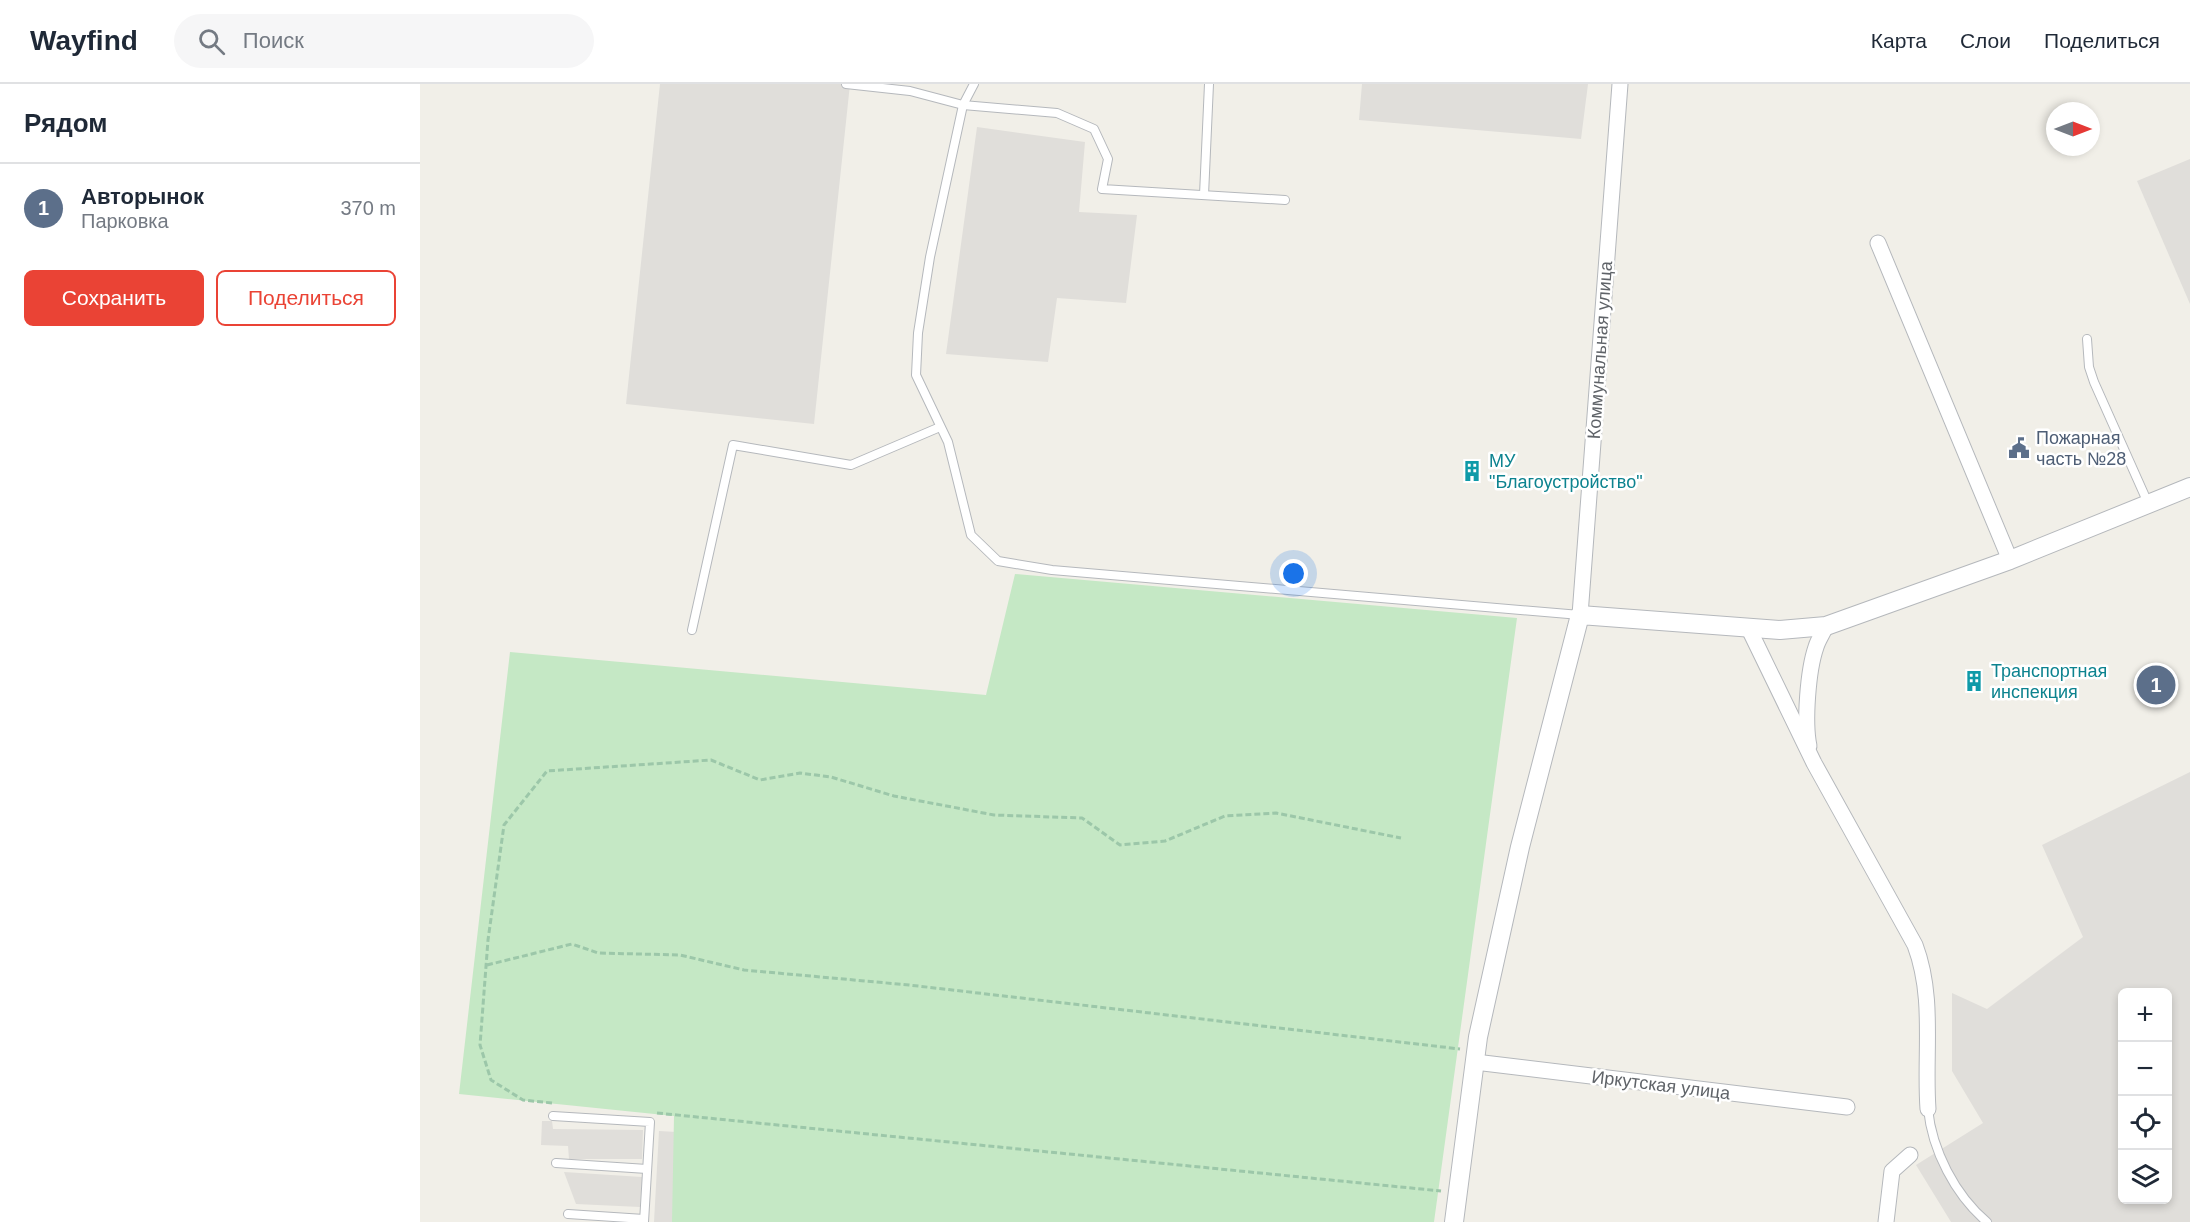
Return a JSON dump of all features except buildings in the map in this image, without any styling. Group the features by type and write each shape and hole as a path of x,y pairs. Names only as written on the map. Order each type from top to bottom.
{"street":[{"name":"Коммунальная улица","path":"1580,615 1620,84"},
{"path":"1878,243 2010,560"},
{"path":"1454,1222 1476,1057 1520,847 1580,615 1749,629 1780,630 1826,626 2010,560 2190,488"},
{"path":"1814,763 1807,727 1816,646 1826,626"},
{"path":"1749,629 1814,763 1915,945 1925,971 1928,1109"},
{"name":"Иркутская улица","path":"1476,1057 1847,1107"},
{"path":"1886,1222 1892,1171 1910,1155"}],"lane":[{"path":"846,84 910,91 963,105 1057,113 1094,129 1108,159 1102,189 1285,200"},
{"path":"974,84 963,105 930,257 918,333 916,375 948,442 971,535 998,561 1052,570 1580,615"},
{"path":"1204,195 1209,84"},
{"path":"2086,339 2089,367 2094,382 2148,504"},
{"path":"692,630 733,445 851,465 940,428"},
{"path":"1928,1109 1930,1132 1937,1152 1970,1207 1987,1222"},
{"path":"553,1116 651,1122 644,1220 568,1214"},
{"path":"556,1163 647,1169"}],"path":[{"path":"558,1104 523,1100 491,1080 480,1045 486,966 504,825 547,771 711,760 760,780 800,773 831,777 894,796 994,815 1082,818 1120,845 1165,841 1225,816 1276,813 1401,838"},
{"path":"486,966 572,944 598,952 680,955 744,969 909,985 1476,1057"},
{"path":"651,1112 1458,1192"}],"shaded area":[{"path":"660,84 850,84 814,424 626,404"},
{"path":"1362,84 1588,84 1581,139 1359,120"},
{"path":"977,127 1085,142 1079,212 1137,215 1126,303 1057,298 1048,362 946,354"},
{"path":"2190,159 2190,304 2137,181"},
{"path":"2190,772 2190,1222 1951,1222 1916,1165 1983,1123 1952,1071 1952,993 1987,1009 2083,937 2042,845"},
{"path":"542,1121 552,1121 553,1129 643,1130 642,1159 569,1159 568,1146 541,1145"},
{"path":"659,1131 676,1132 673,1222 654,1222"},
{"path":"564,1172 642,1177 640,1207 576,1204"}],"green space":[{"path":"1015,574 1517,618 1434,1222 672,1222 674,1116 459,1094 510,652 986,695"}],"place":[{"name":"Пожарная часть №28","path":"2019,448"},
{"name":"МУ \"Благоустройство\"","path":"1472,471"},
{"name":"Транспортная инспекция","path":"1974,681"},
{"name":"Авторынок","path":"2156,685"}]}
